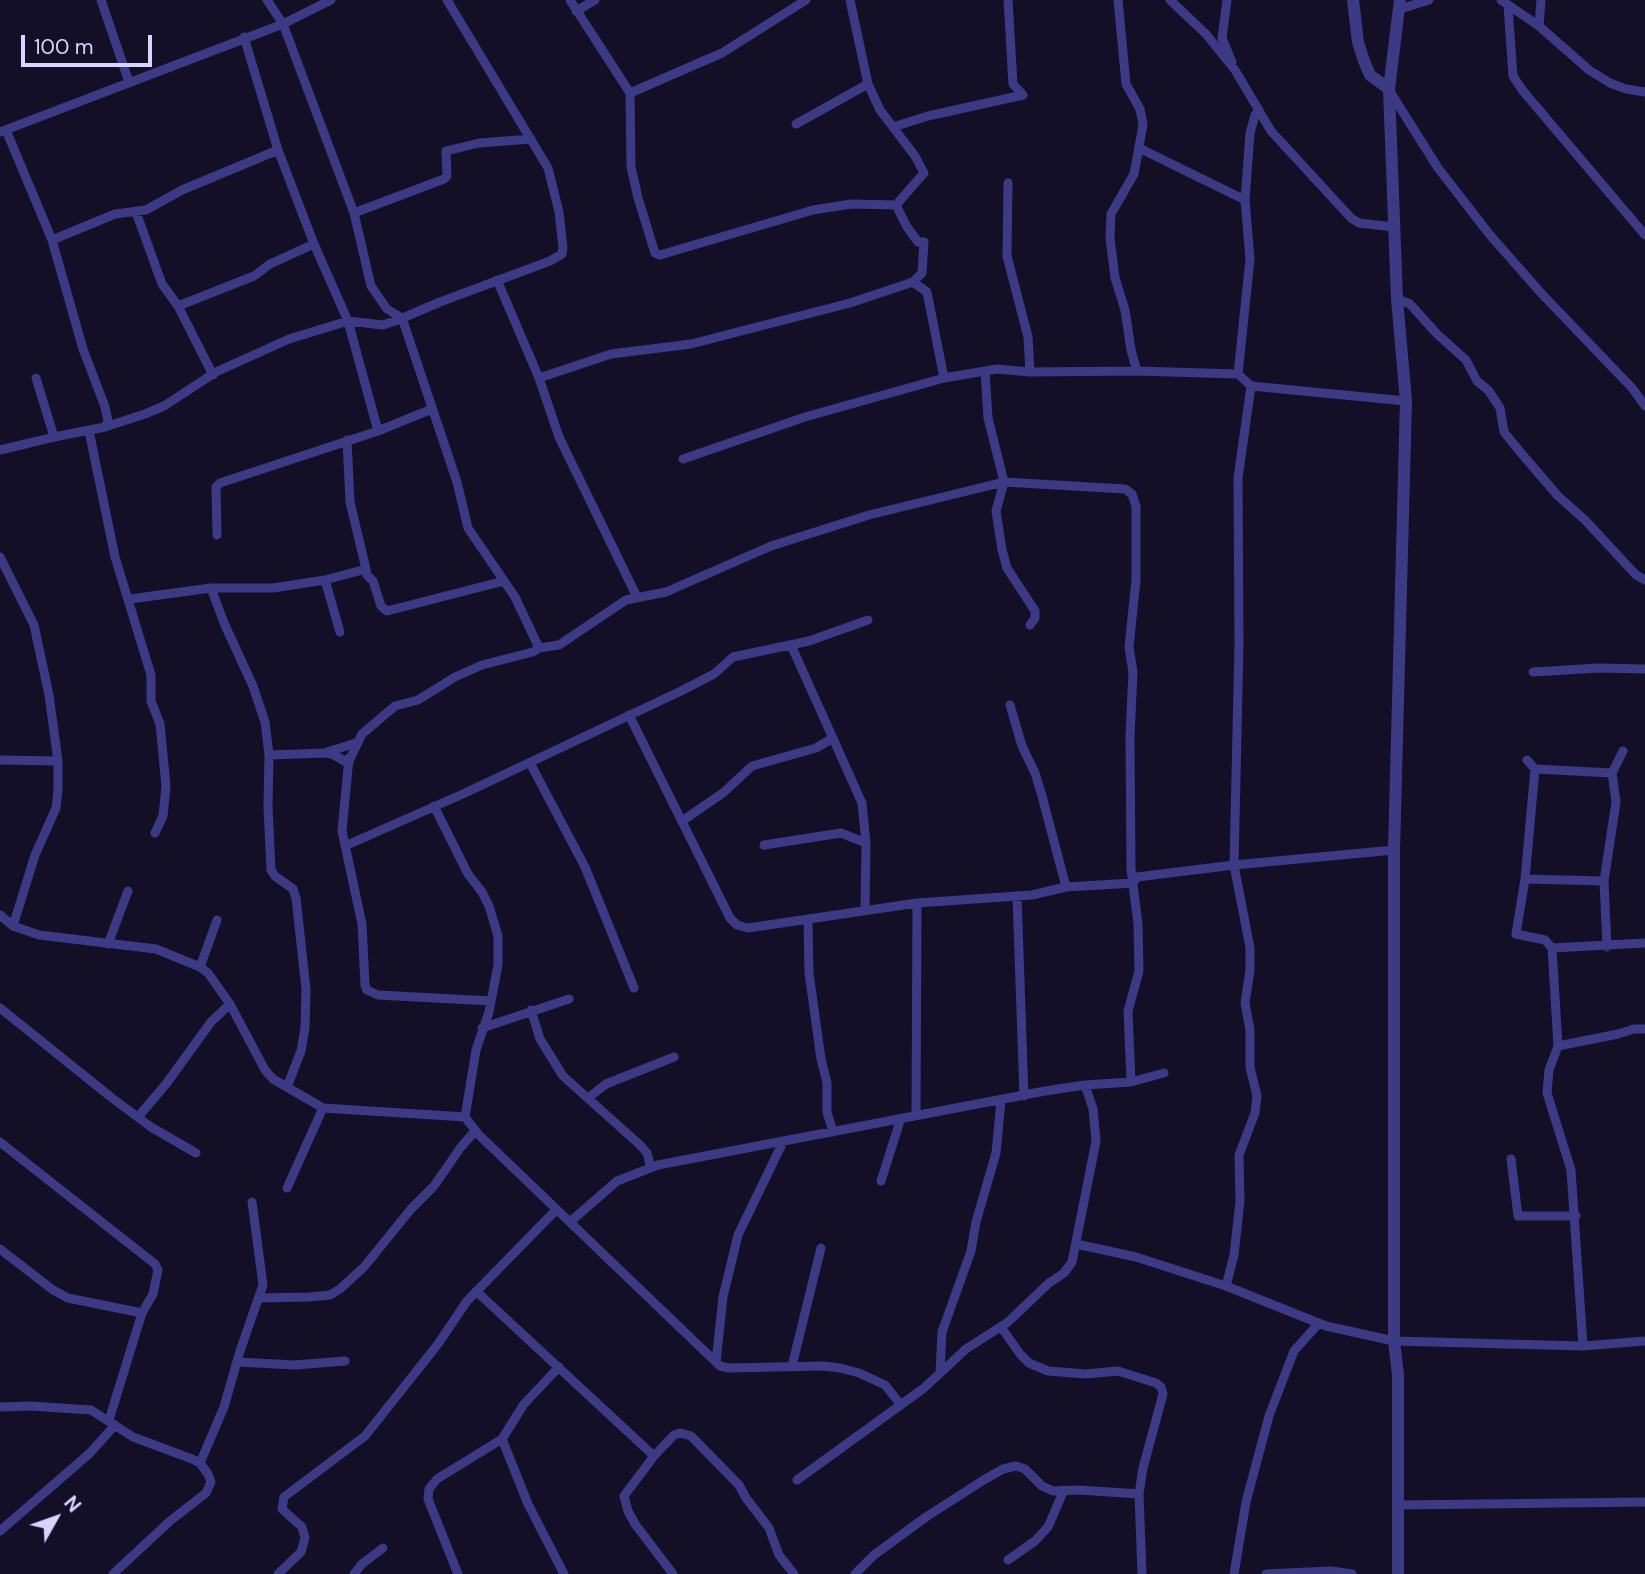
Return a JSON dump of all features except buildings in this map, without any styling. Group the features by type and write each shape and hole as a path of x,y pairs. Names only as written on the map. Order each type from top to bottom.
{"street":[{"path":"102,0 129,82"},
{"path":"267,0 283,24 354,214 371,286 387,309 402,318 457,482 468,528 515,597 539,648"},
{"path":"105,427 108,421 105,407 83,349 52,240 3,131 283,24 331,0"},
{"path":"0,450 105,427 164,406 213,375 289,339 348,321 383,325 562,254 560,222 548,168 447,0"},
{"path":"570,0 631,93 631,167 655,253 660,255 831,206 896,205"},
{"path":"576,10 595,0"},
{"path":"631,93 722,53 806,0"},
{"path":"850,0 868,84 880,110 915,156 924,173 896,205"},
{"path":"893,127 941,113 1023,95 1013,84 1008,0"},
{"path":"1118,0 1126,84 1142,115 1139,148 1129,185 1111,214 1110,238 1115,278 1125,310 1137,371"},
{"path":"1170,0 1206,34 1235,70 1271,131 1351,218 1359,223 1394,227"},
{"path":"1227,0 1222,38 1235,70"},
{"path":"1353,0 1358,41 1370,75 1389,89 1438,168 1490,235 1549,302 1633,389 1645,406"},
{"path":"1398,1574 1398,1375 1394,1342 1394,850 1406,401 1397,299 1389,89 1400,5 1429,0"},
{"path":"1539,26 1541,0"},
{"path":"1504,3 1539,26 1589,69 1610,83 1645,92"},
{"path":"1504,3 1513,76 1645,235"},
{"path":"244,37 278,150 314,244 348,321 378,431"},
{"path":"796,124 868,84"},
{"path":"1238,374 1250,259 1245,200 1250,133 1259,110"},
{"path":"354,214 444,179 447,176 446,151 479,143 531,139"},
{"path":"1139,148 1245,200"},
{"path":"52,240 115,214 136,212 161,203 182,190 278,150"},
{"path":"1008,184 1007,256 1028,337 1030,372"},
{"path":"896,205 918,242 924,242 922,273 944,378"},
{"path":"136,212 162,284 178,306 213,375"},
{"path":"178,306 254,276 270,264 314,244"},
{"path":"539,378 611,354 691,344 850,303 913,282 922,273"},
{"path":"497,280 539,378 559,437 637,597"},
{"path":"913,282 927,292"},
{"path":"1397,299 1410,304 1436,333 1466,360 1473,375 1500,408 1504,432 1521,453 1558,496 1585,520 1636,575 1645,580"},
{"path":"682,459 806,417 944,378 997,369 1030,372 1238,374 1251,386 1406,401"},
{"path":"985,371 988,418 1004,482 996,511 1002,550 1007,568 1035,611 1035,618 1030,625"},
{"path":"36,378 54,437"},
{"path":"1226,1286 1234,1255 1240,1201 1239,1155 1255,1113 1257,1096 1250,1067 1250,1030 1245,1003 1250,948 1234,864 1239,644 1238,478 1251,386"},
{"path":"217,535 216,487 220,483 378,431 432,409"},
{"path":"89,431 115,557 151,675 151,701 160,724 166,786 163,816 155,833"},
{"path":"347,440 350,502 367,575 373,581 381,606 387,611 504,581"},
{"path":"492,1001 378,995 367,990 365,985 362,924 342,831 348,762 355,743 362,734 395,706 418,700 482,665 533,652 539,648 559,645 626,600 666,592 771,546 858,518 1004,482 1119,488 1132,494 1135,499 1136,580 1129,647 1133,672 1130,736 1133,883 1139,971 1129,1011 1131,1082"},
{"path":"0,557 34,625 49,695 58,761 55,808 35,855 13,926"},
{"path":"130,599 211,588 273,588 325,580 366,569"},
{"path":"325,580 340,632"},
{"path":"211,588 265,722 269,755 271,870 295,893 306,989 305,1028 287,1087"},
{"path":"345,846 530,763 714,674 733,657 791,645 869,620"},
{"path":"791,645 862,803 866,843 866,909"},
{"path":"1533,673 1599,668 1645,669"},
{"path":"1010,705 1022,746 1035,773 1066,887"},
{"path":"629,715 730,918 737,925 748,928 917,903 1017,896 1066,887 1133,883"},
{"path":"682,821 723,793 752,766 816,748 832,738"},
{"path":"326,753 355,743"},
{"path":"1607,947 1604,881 1616,802 1612,773 1623,751"},
{"path":"269,755 326,753 348,762"},
{"path":"0,760 58,761"},
{"path":"1527,760 1535,769 1612,773"},
{"path":"530,763 585,867 634,988"},
{"path":"1535,769 1525,879 1516,934 1545,940 1552,948 1558,1046 1549,1070 1547,1093 1571,1170 1583,1346"},
{"path":"434,806 468,874 482,892 495,920 499,950 492,1001 482,1028 465,1117 475,1131 720,1366 822,1366 859,1373 885,1385 901,1405"},
{"path":"764,845 841,833 866,843"},
{"path":"1133,883 1137,877 1234,864 1394,850"},
{"path":"1525,879 1604,881"},
{"path":"108,944 128,891"},
{"path":"1017,896 1024,1096"},
{"path":"916,1115 917,903"},
{"path":"0,915 13,926 39,935 156,949 200,967 208,973 230,1004 265,1070 273,1079 323,1108 465,1117"},
{"path":"808,919 809,973 827,1083 827,1112 833,1132"},
{"path":"200,967 217,920"},
{"path":"1552,948 1645,943"},
{"path":"482,1028 569,999"},
{"path":"138,1117 211,1022 230,1004"},
{"path":"0,1008 138,1117 196,1153"},
{"path":"531,1010 540,1039 551,1059 564,1076 640,1145 651,1168"},
{"path":"1394,1342 1399,1029"},
{"path":"1558,1046 1634,1029 1645,1029"},
{"path":"588,1098 617,1079 674,1057"},
{"path":"570,1223 617,1181 651,1168 916,1115 1085,1085 1131,1082 1164,1073"},
{"path":"797,1480 901,1405 966,1349 1009,1322 1049,1283 1064,1273 1072,1262 1096,1141 1093,1109 1085,1085"},
{"path":"940,1373 942,1332 971,1251 976,1222 996,1153 1001,1101"},
{"path":"287,1188 323,1108"},
{"path":"881,1181 901,1118"},
{"path":"259,1298 330,1295 340,1289 365,1267 411,1209 434,1186 475,1131"},
{"path":"716,1362 723,1297 738,1235 783,1142"},
{"path":"0,1155 2,1143 155,1264 158,1270 153,1294 142,1313 112,1423 90,1453 0,1531"},
{"path":"1511,1159 1518,1216 1576,1216"},
{"path":"200,1463 215,1434 263,1286 252,1202"},
{"path":"278,1574 301,1552 305,1538 302,1527 282,1509 284,1497 365,1436 476,1291 556,1210"},
{"path":"1076,1244 1136,1257 1226,1286 1319,1323 1394,1342 1583,1346 1645,1341"},
{"path":"792,1366 821,1248"},
{"path":"0,1249 53,1290 68,1297 142,1313"},
{"path":"476,1291 654,1456"},
{"path":"1234,1574 1245,1502 1269,1416 1294,1351 1319,1323"},
{"path":"1001,1327 1029,1363 1048,1371 1086,1374 1118,1371 1161,1387 1163,1394 1143,1468 1139,1494 1142,1574"},
{"path":"237,1362 295,1365 345,1361"},
{"path":"458,1574 428,1499 429,1489 437,1479 502,1439 524,1404 559,1367"},
{"path":"0,1407 91,1410 133,1437 200,1463 208,1474 211,1482 206,1493 170,1521 113,1574"},
{"path":"673,1574 635,1524 624,1502 627,1490 654,1456 680,1433 691,1436 739,1485 769,1528 779,1555 794,1574"},
{"path":"502,1439 528,1504 564,1574"},
{"path":"855,1574 874,1555 926,1517 1003,1469 1016,1466 1025,1469 1042,1486 1053,1491 1139,1494"},
{"path":"1008,1560 1035,1541 1048,1527 1064,1490"},
{"path":"1400,1505 1645,1502"},
{"path":"354,1574 362,1564 383,1548"},
{"path":"1266,1574 1331,1571 1352,1574"}]}
